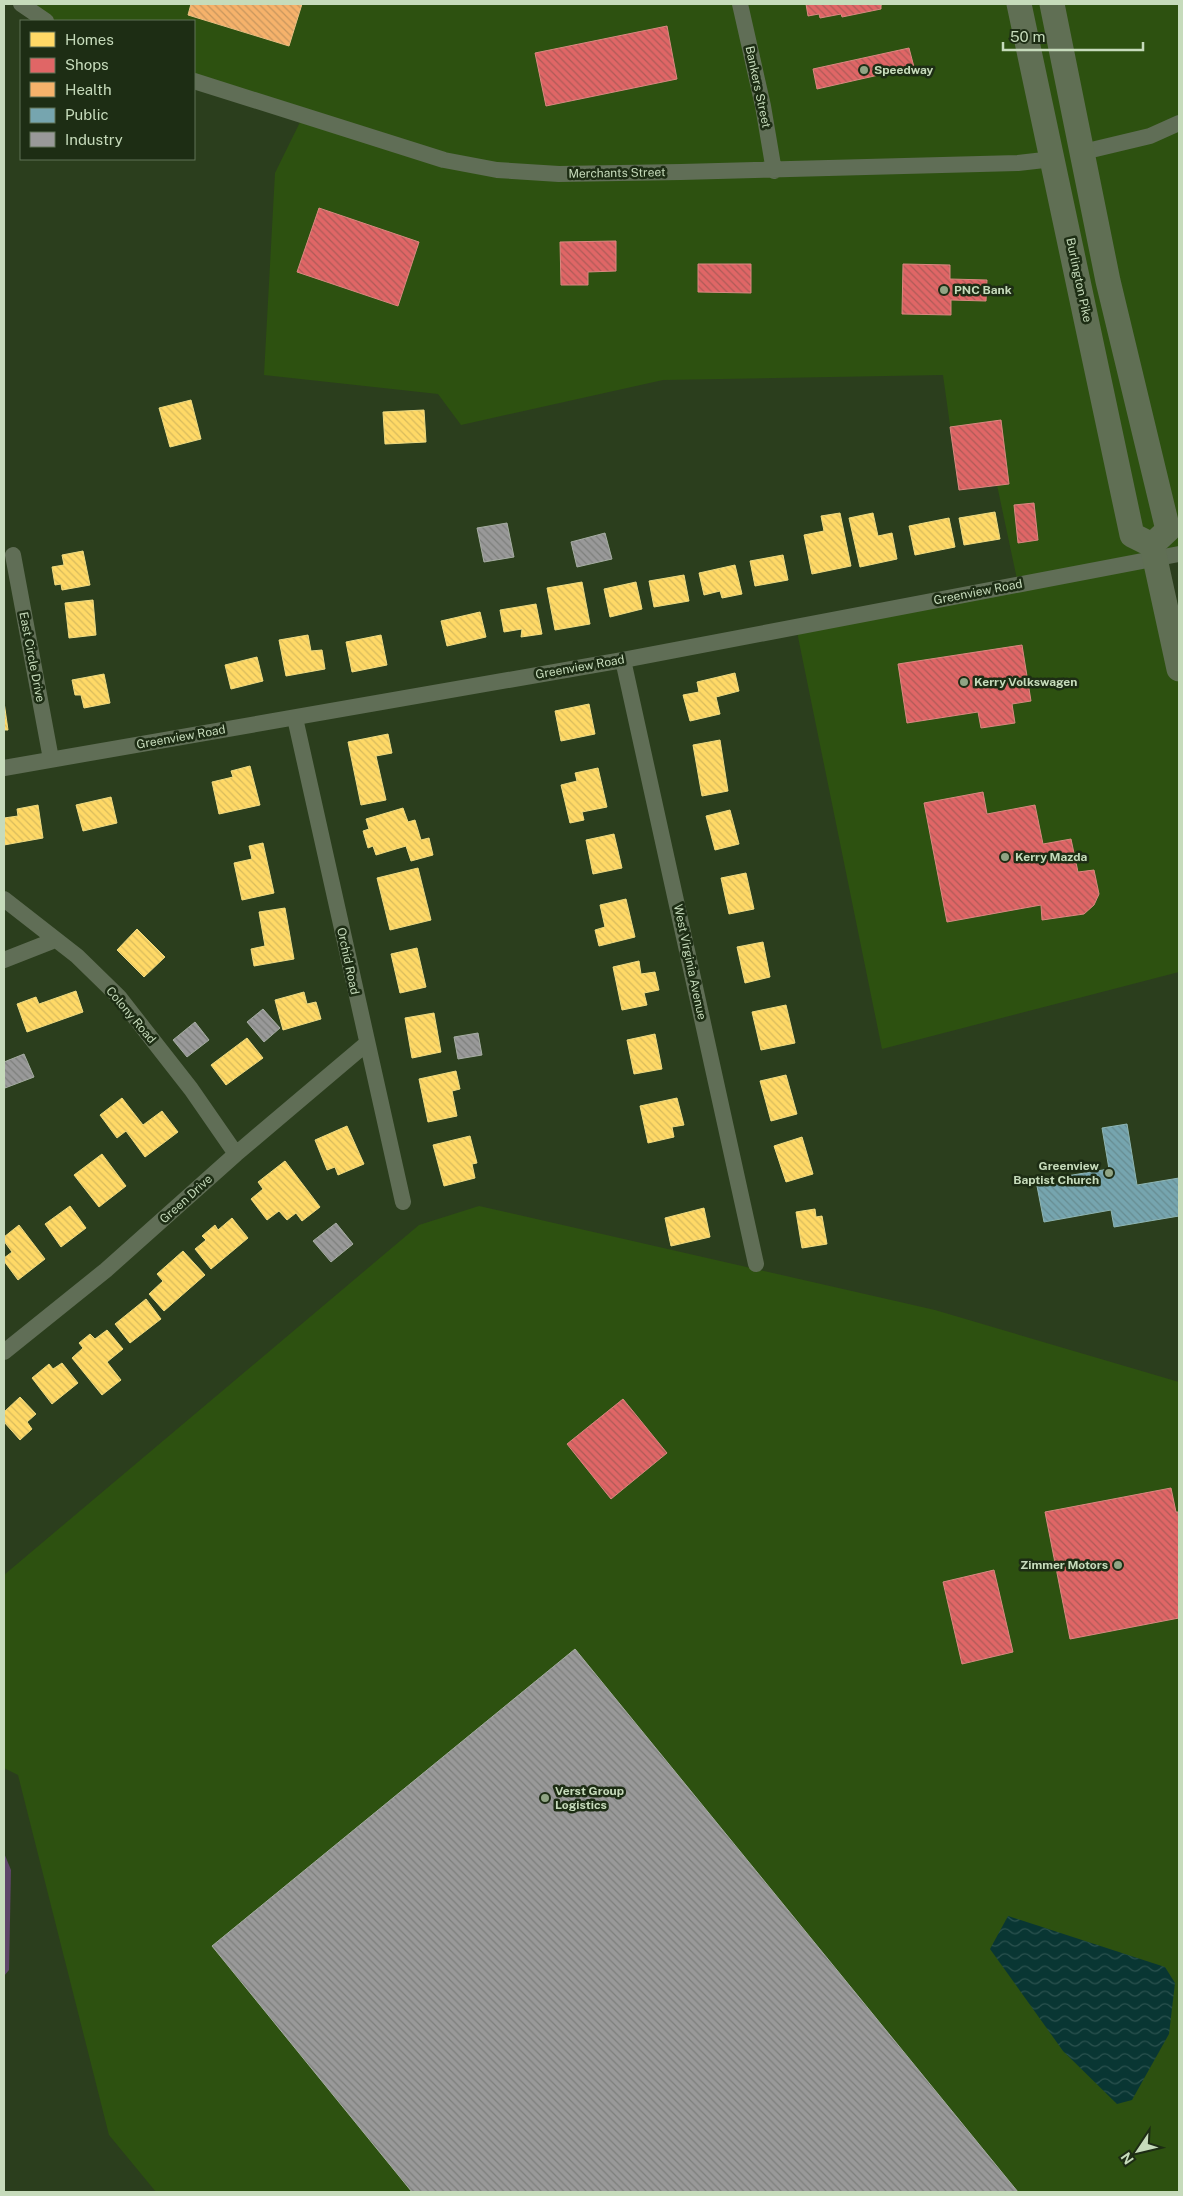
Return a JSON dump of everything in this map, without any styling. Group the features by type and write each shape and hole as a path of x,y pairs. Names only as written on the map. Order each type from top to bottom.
{"main road":[{"name":"Burlington Pike","path":"1019,4 1132,535 1154,553"},
{"path":"1052,4 1112,298 1168,530 1154,553 1179,669"}],"street":[{"path":"21,4 45,20"},
{"name":"Bankers Street","path":"740,4 763,106 774,171"},
{"name":"Merchants Street","path":"195,81 444,160 497,170 559,174 774,171 1018,163 1053,159"},
{"path":"1083,152 1150,136 1179,123"},
{"name":"Greenview Road","path":"4,768 623,660 1154,553 1179,554"},
{"name":"East Circle Drive","path":"13,555 51,759"},
{"name":"West Virginia Avenue","path":"623,660 756,1264"},
{"name":"Orchid Road","path":"295,718 366,1044 403,1202"},
{"name":"Colony Road","path":"4,899 77,956 119,997 191,1089 236,1154"},
{"path":"4,960 55,940"},
{"name":"Green Drive","path":"4,1352 106,1270 236,1154 366,1044"}],"shaded area":[{"path":"21,4 1179,4 1179,554 1156,560 1179,669 1179,972 882,1049 796,627 1018,584 997,485 959,490 943,375 663,380 461,425 438,394 264,375 275,173 303,116 195,81 195,20 45,20"},
{"path":"479,1206 935,1310 1179,1382 1179,2192 156,2192 109,2135 18,1775 4,1768 4,1575 419,1225"},
{"path":"4,1853 11,1870 9,1970 4,1976"}],"water":[{"path":"1008,1916 1165,1967 1175,1983 1169,2034 1132,2100 1117,2104 1063,2051 990,1949"}],"building: Homes":[{"path":"191,400 201,439 170,447 159,408"},
{"path":"424,410 426,442 385,444 383,412"},
{"path":"995,512 1000,539 964,545 959,518"},
{"path":"840,513 851,566 812,574 804,535 824,531 821,516"},
{"path":"873,513 878,536 892,533 897,559 860,567 849,518"},
{"path":"949,518 955,547 915,555 909,526"},
{"path":"83,551 90,585 62,590 61,584 55,585 52,567 64,565 62,555"},
{"path":"783,555 788,580 755,586 750,561"},
{"path":"735,565 742,594 722,598 720,591 704,595 699,573"},
{"path":"684,575 689,601 654,607 649,581"},
{"path":"582,582 590,624 555,630 547,588"},
{"path":"636,582 642,609 610,617 604,589"},
{"path":"93,600 96,635 69,638 65,603"},
{"path":"536,604 542,634 521,637 522,629 504,632 500,610"},
{"path":"480,612 486,637 447,646 441,621"},
{"path":"308,635 311,651 322,650 325,669 286,676 279,640"},
{"path":"381,635 387,665 352,672 346,642"},
{"path":"257,657 263,681 231,689 225,665"},
{"path":"735,673 739,691 716,697 720,714 690,721 683,695 699,692 697,682"},
{"path":"104,674 110,703 84,708 81,695 75,695 72,680"},
{"path":"4,702 8,730 4,730"},
{"path":"589,704 595,734 561,741 555,711"},
{"path":"388,734 392,753 376,756 386,800 361,805 348,742"},
{"path":"720,740 728,791 702,796 693,745"},
{"path":"250,766 260,805 219,814 212,782 233,777 231,771"},
{"path":"598,768 607,807 582,812 584,820 570,823 561,785 577,781 575,773"},
{"path":"111,797 117,823 83,831 76,805"},
{"path":"38,805 43,838 4,845 4,818 18,816 17,809"},
{"path":"403,808 408,822 415,820 421,840 429,838 433,855 411,861 406,846 376,855 373,846 368,848 363,831 369,829 366,819"},
{"path":"730,810 739,844 715,850 706,816"},
{"path":"614,834 622,868 593,874 586,840"},
{"path":"263,843 274,893 242,900 234,863 252,859 249,846"},
{"path":"418,868 431,920 390,930 377,878"},
{"path":"746,873 754,909 729,914 721,878"},
{"path":"626,899 635,937 599,946 595,930 605,927 600,905"},
{"path":"285,908 294,959 254,966 251,949 265,946 259,912"},
{"path":"137,929 165,957 144,977 117,950"},
{"path":"763,942 770,977 745,983 737,947"},
{"path":"417,948 426,987 400,993 391,954"},
{"path":"639,961 641,974 655,972 659,990 644,993 647,1005 622,1010 613,967"},
{"path":"76,991 83,1012 27,1032 17,1004 36,997 39,1004"},
{"path":"304,992 307,1004 316,1002 321,1019 283,1030 275,1000"},
{"path":"786,1005 795,1043 761,1050 752,1012"},
{"path":"434,1013 441,1052 412,1058 405,1018"},
{"path":"655,1034 662,1069 634,1074 627,1040"},
{"path":"247,1038 263,1058 226,1085 211,1065"},
{"path":"456,1071 460,1089 452,1091 457,1116 428,1122 419,1079"},
{"path":"786,1075 797,1114 771,1121 760,1081"},
{"path":"122,1098 143,1125 162,1111 178,1132 145,1157 126,1131 117,1138 100,1115"},
{"path":"677,1098 684,1125 672,1127 674,1137 648,1143 640,1106"},
{"path":"347,1126 364,1164 338,1175 335,1167 327,1170 315,1140"},
{"path":"470,1136 477,1163 472,1164 475,1178 444,1186 433,1145"},
{"path":"802,1137 813,1174 786,1182 774,1146"},
{"path":"102,1154 126,1186 99,1207 74,1175"},
{"path":"285,1161 320,1207 302,1221 296,1213 287,1220 279,1211 267,1220 251,1199 263,1189 258,1182"},
{"path":"70,1206 86,1228 61,1247 45,1224"},
{"path":"704,1208 710,1237 671,1246 665,1218"},
{"path":"815,1209 816,1217 822,1216 827,1244 802,1248 796,1212"},
{"path":"232,1218 248,1238 211,1269 195,1249 206,1240 202,1236 215,1225 218,1230"},
{"path":"19,1225 45,1259 18,1280 4,1261 4,1258 12,1252 4,1241 4,1237"},
{"path":"183,1251 205,1275 164,1311 149,1294 163,1281 157,1274"},
{"path":"146,1299 161,1319 130,1343 115,1324"},
{"path":"107,1330 123,1349 107,1362 121,1380 102,1395 72,1358 83,1348 79,1343 90,1334 95,1339"},
{"path":"62,1363 78,1383 52,1404 32,1378 49,1364 53,1369"},
{"path":"20,1397 36,1414 27,1422 32,1429 20,1440 4,1422 4,1412"}],"building: Shops":[{"path":"806,4 884,4 881,5 881,9 842,17 841,14 820,18 819,14 808,16"},
{"path":"667,26 677,79 546,106 535,53"},
{"path":"909,48 914,67 817,89 813,69"},
{"path":"319,208 419,242 398,306 297,272"},
{"path":"616,241 616,271 588,272 588,285 561,285 560,242"},
{"path":"698,264 751,264 751,293 698,292"},
{"name":"PNC Bank","path":"903,264 950,265 950,279 987,280 986,301 951,300 951,315 902,314"},
{"path":"1001,420 1009,484 959,490 950,427"},
{"path":"1034,503 1038,540 1018,543 1014,505"},
{"name":"Kerry Volkswagen","path":"1022,645 1031,701 1012,704 1015,723 981,728 978,712 907,723 898,664"},
{"name":"Kerry Mazda","path":"983,792 987,814 1035,805 1043,844 1071,839 1078,872 1094,870 1099,894 1094,905 1084,914 1042,920 1041,905 947,922 924,803"},
{"path":"623,1399 667,1453 611,1499 567,1444"},
{"name":"Zimmer Motors","path":"1171,1488 1176,1512 1179,1512 1179,1618 1070,1639 1045,1512"},
{"path":"994,1570 1013,1652 962,1664 943,1582"}],"building: Health":[{"path":"191,4 302,4 289,46 188,15"}],"building: Public":[{"name":"Greenview Baptist Church","path":"1127,1124 1137,1185 1179,1178 1179,1216 1114,1227 1111,1210 1044,1222 1036,1181 1109,1169 1102,1128"}],"building: Industry":[{"path":"507,523 514,557 484,562 477,528"},
{"path":"605,533 612,559 577,567 571,542"},
{"path":"263,1009 280,1028 264,1042 247,1022"},
{"path":"195,1022 209,1040 187,1057 173,1040"},
{"path":"478,1033 482,1055 458,1059 454,1037"},
{"path":"24,1054 34,1077 5,1088 4,1062"},
{"path":"336,1223 353,1244 331,1262 313,1241"},
{"name":"Verst Group Logistics","path":"575,1649 1018,2192 412,2192 212,1946"}],"place":[{"name":"Speedway","path":"864,70"},
{"name":"PNC Bank","path":"944,290"},
{"name":"Kerry Volkswagen","path":"964,682"},
{"name":"Kerry Mazda","path":"1005,857"},
{"name":"Greenview Baptist Church","path":"1109,1173"},
{"name":"Zimmer Motors","path":"1118,1565"},
{"name":"Verst Group Logistics","path":"545,1798"}]}
